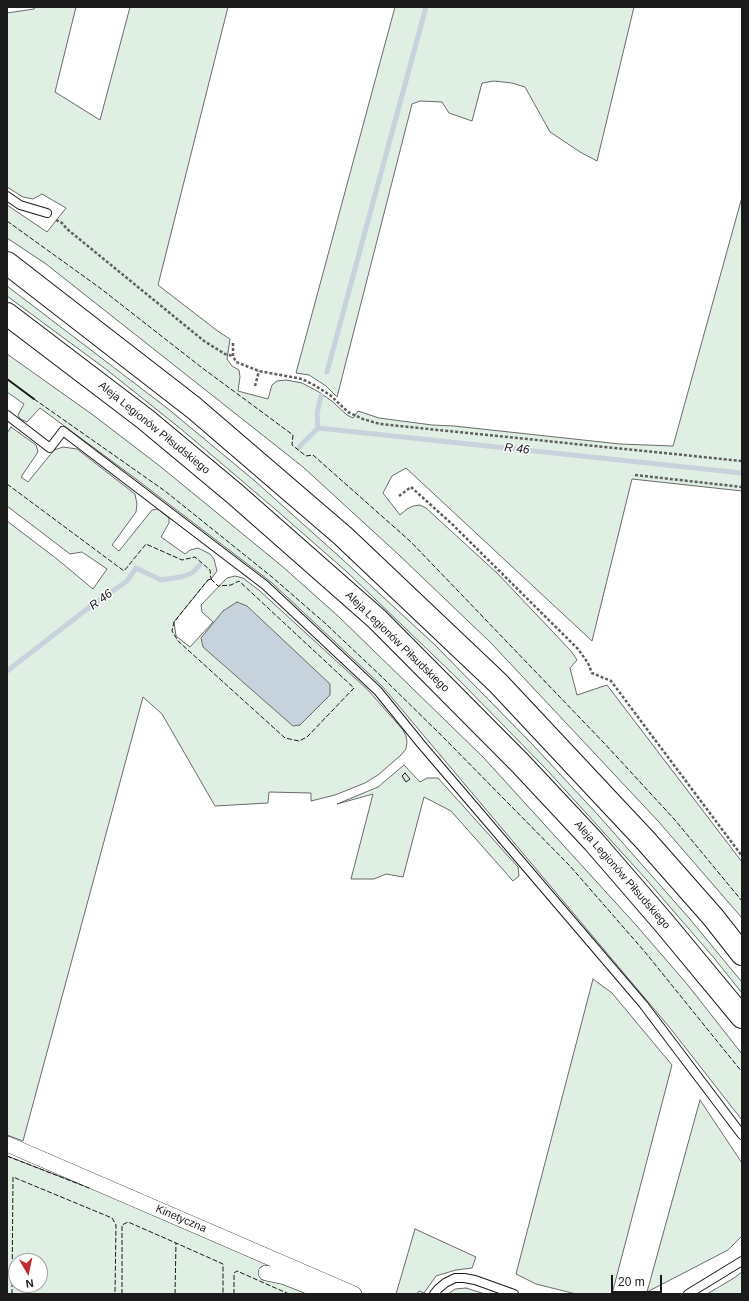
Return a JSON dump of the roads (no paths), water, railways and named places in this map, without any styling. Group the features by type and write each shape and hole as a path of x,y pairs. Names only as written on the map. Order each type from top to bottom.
{"highway":[{"path":"7,263 194,408 343,536 498,684 646,841 713,918 742,954"},
{"name":"Aleja Legionów Piłsudskiego","path":"7,314 157,429 235,494 377,620 520,764 594,842 742,1017"}],"street":[{"name":"Kinetyczna","path":"7,1144 354,1294"},
{"path":"266,1273 286,1277 328,1294"}],"lane":[{"path":"7,196 20,205 47,213"},
{"path":"7,415 50,448 63,431 265,586 378,691 421,744 643,1004 742,1135"},
{"path":"688,1294 742,1261"},
{"path":"434,1294 445,1282 455,1278 475,1280 514,1294"}],"waterway":[{"path":"327,372 426,7"},
{"path":"318,428 317,413 321,396"},
{"name":"R 46","path":"318,428 742,473"},
{"name":"R 46","path":"299,447 318,428"},
{"name":"R 46","path":"7,671 91,606 127,581 136,568 161,580 181,577 192,573 200,565"}]}
